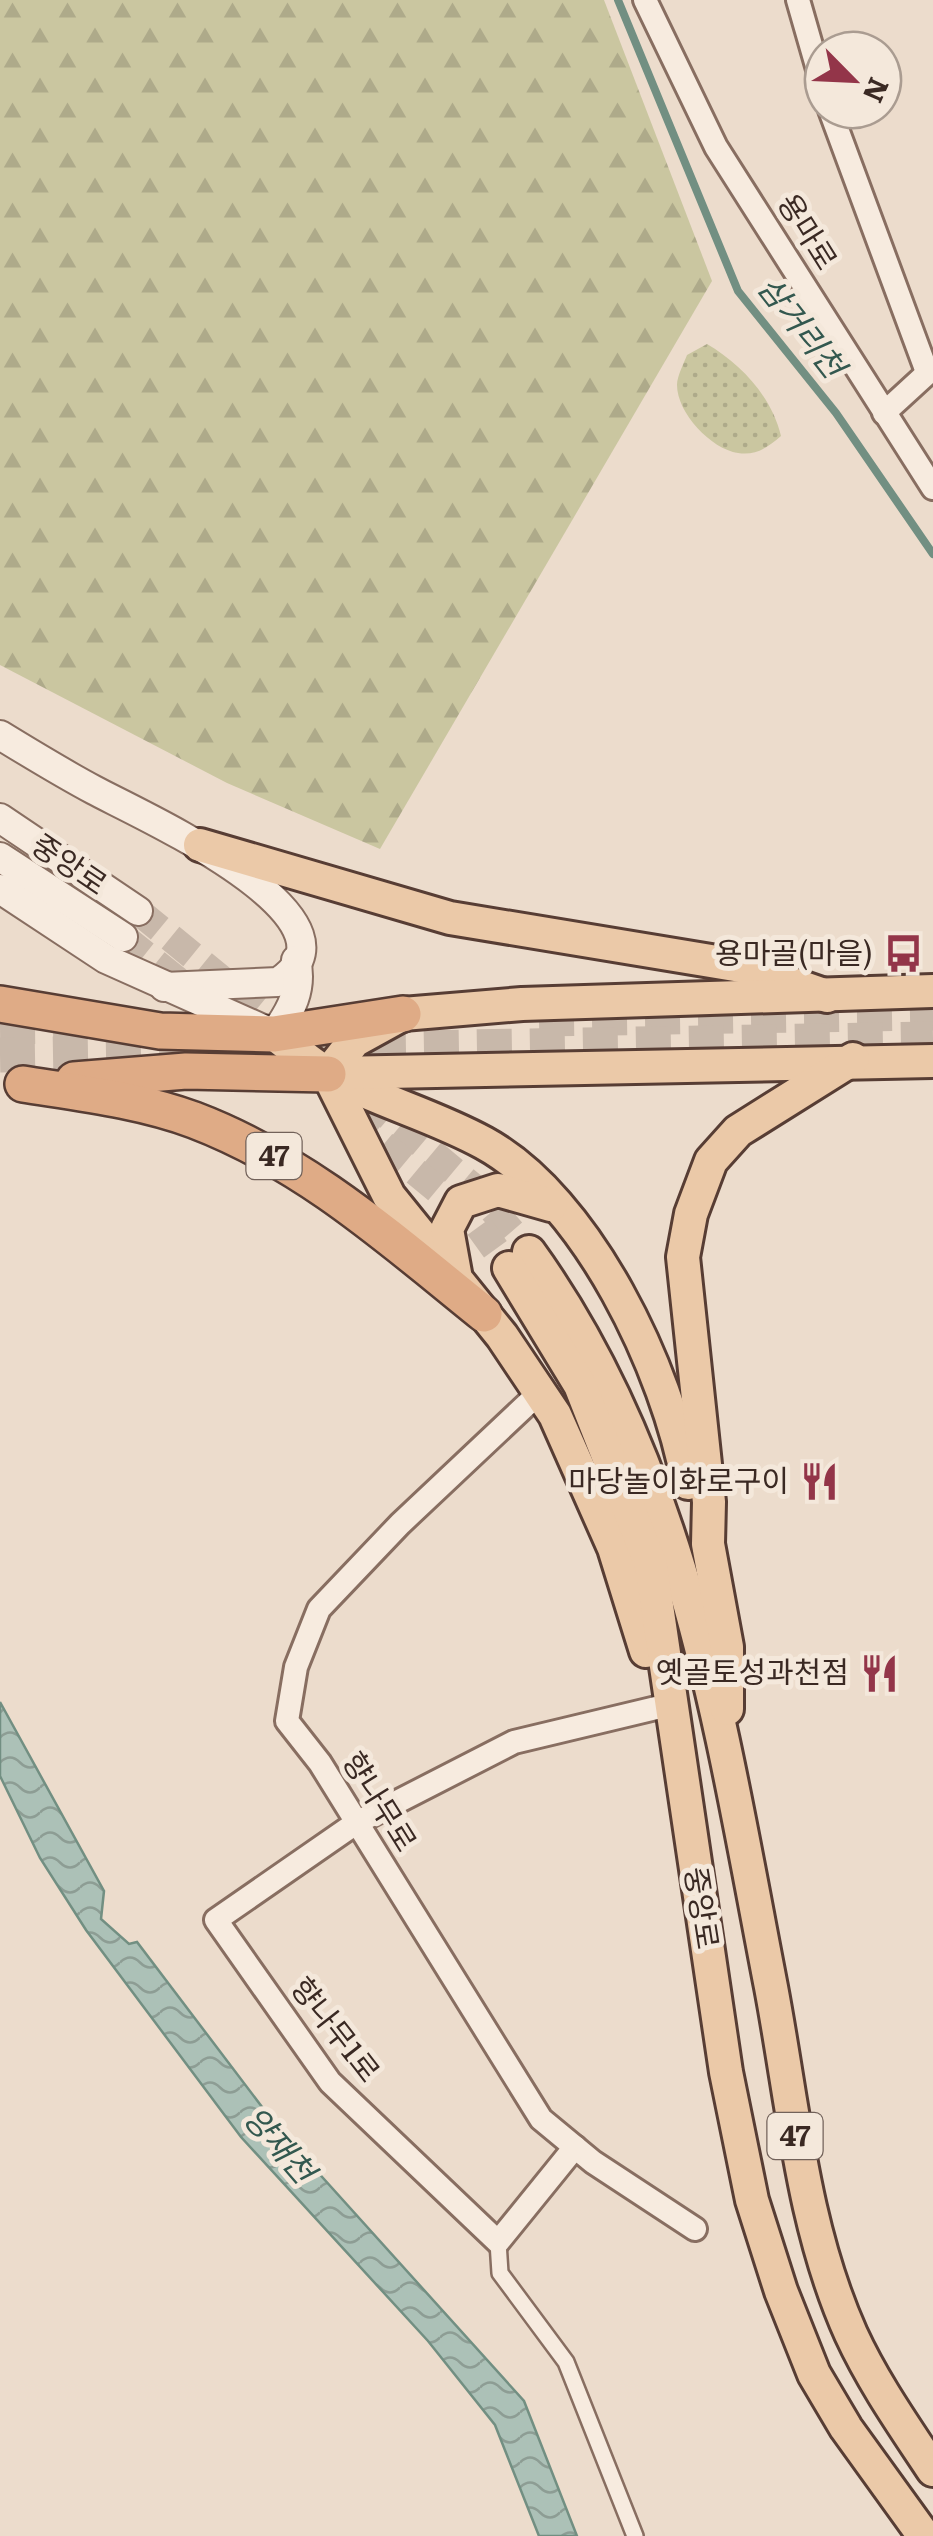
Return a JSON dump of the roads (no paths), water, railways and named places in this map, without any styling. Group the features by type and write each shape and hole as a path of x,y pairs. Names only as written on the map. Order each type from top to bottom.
{"highway":[{"path":"0,1004 160,1031 274,1034 403,1014"},
{"path":"12,1084 186,1071 328,1074"},
{"name":"47","path":"12,1084 138,1104 191,1119 248,1143 346,1201 473,1301"}],"main road":[{"path":"200,846 450,918 741,966 827,996"},
{"path":"328,1074 354,1041 403,1014 522,1004 933,991"},
{"path":"274,1034 328,1074 484,1142 525,1172 560,1208 593,1255 650,1365 671,1414 692,1508 708,1544"},
{"path":"727,1778 727,1648 708,1544 709,1502 684,1257 696,1196 712,1162 738,1131 853,1059"},
{"path":"328,1074 933,1060"},
{"path":"328,1074 381,1183 473,1301"},
{"path":"473,1301 447,1247 447,1229 461,1202 498,1190 560,1208"},
{"name":"중앙로","path":"924,2536 846,2428 814,2374 781,2291 752,2200 726,2072 651,1565 580,1385 519,1260 596,1355 658,1495 700,1648 771,1990 798,2159 825,2260 850,2332 882,2394 933,2470"},
{"name":"47","path":"473,1301 539,1393 582,1470 614,1548 646,1652 656,1708 678,1763"}],"street":[{"name":"용마로","path":"645,0 716,147 933,488"},
{"path":"798,0 807,30"},
{"path":"838,130 930,370 884,414"},
{"path":"0,735 250,878 282,907 297,931 300,975 295,998 274,1034 106,959 0,889"},
{"name":"중앙로","path":"0,818 138,911"},
{"name":"중앙로","path":"0,856 122,937"},
{"path":"164,987 271,984 287,976 296,960"},
{"name":"향나무로","path":"539,1393 400,1524 319,1609 296,1666 287,1721 320,1763 540,2119 695,2228"},
{"path":"356,1823 514,1742 656,1708"},
{"name":"향나무1로","path":"356,1823 216,1920 330,2082 498,2242"},
{"path":"575,2147 498,2242 500,2273 566,2362 635,2536"}],"water":[{"name":"양재천","path":"0,1702 104,1891 101,1919 129,1944 137,1942 278,2128 524,2401 577,2536 539,2536 495,2425 428,2341 241,2137 86,1930 40,1858 0,1776"}],"waterway":[{"name":"삼거리천","path":"618,0 738,291 836,413 933,554"}],"tunnel":[{"path":"138,911 292,1037"},
{"path":"123,937 192,992"},
{"path":"539,1019 933,1013"},
{"path":"0,1027 77,1026"},
{"path":"0,1055 933,1039"},
{"path":"368,1099 473,1187 529,1252"},
{"path":"351,1118 475,1221 509,1268"}],"place":[{"name":"용마골(마을)","path":"903,954"},
{"name":"마당놀이화로구이","path":"819,1482"},
{"name":"옛골토성과천점","path":"879,1673"}]}
